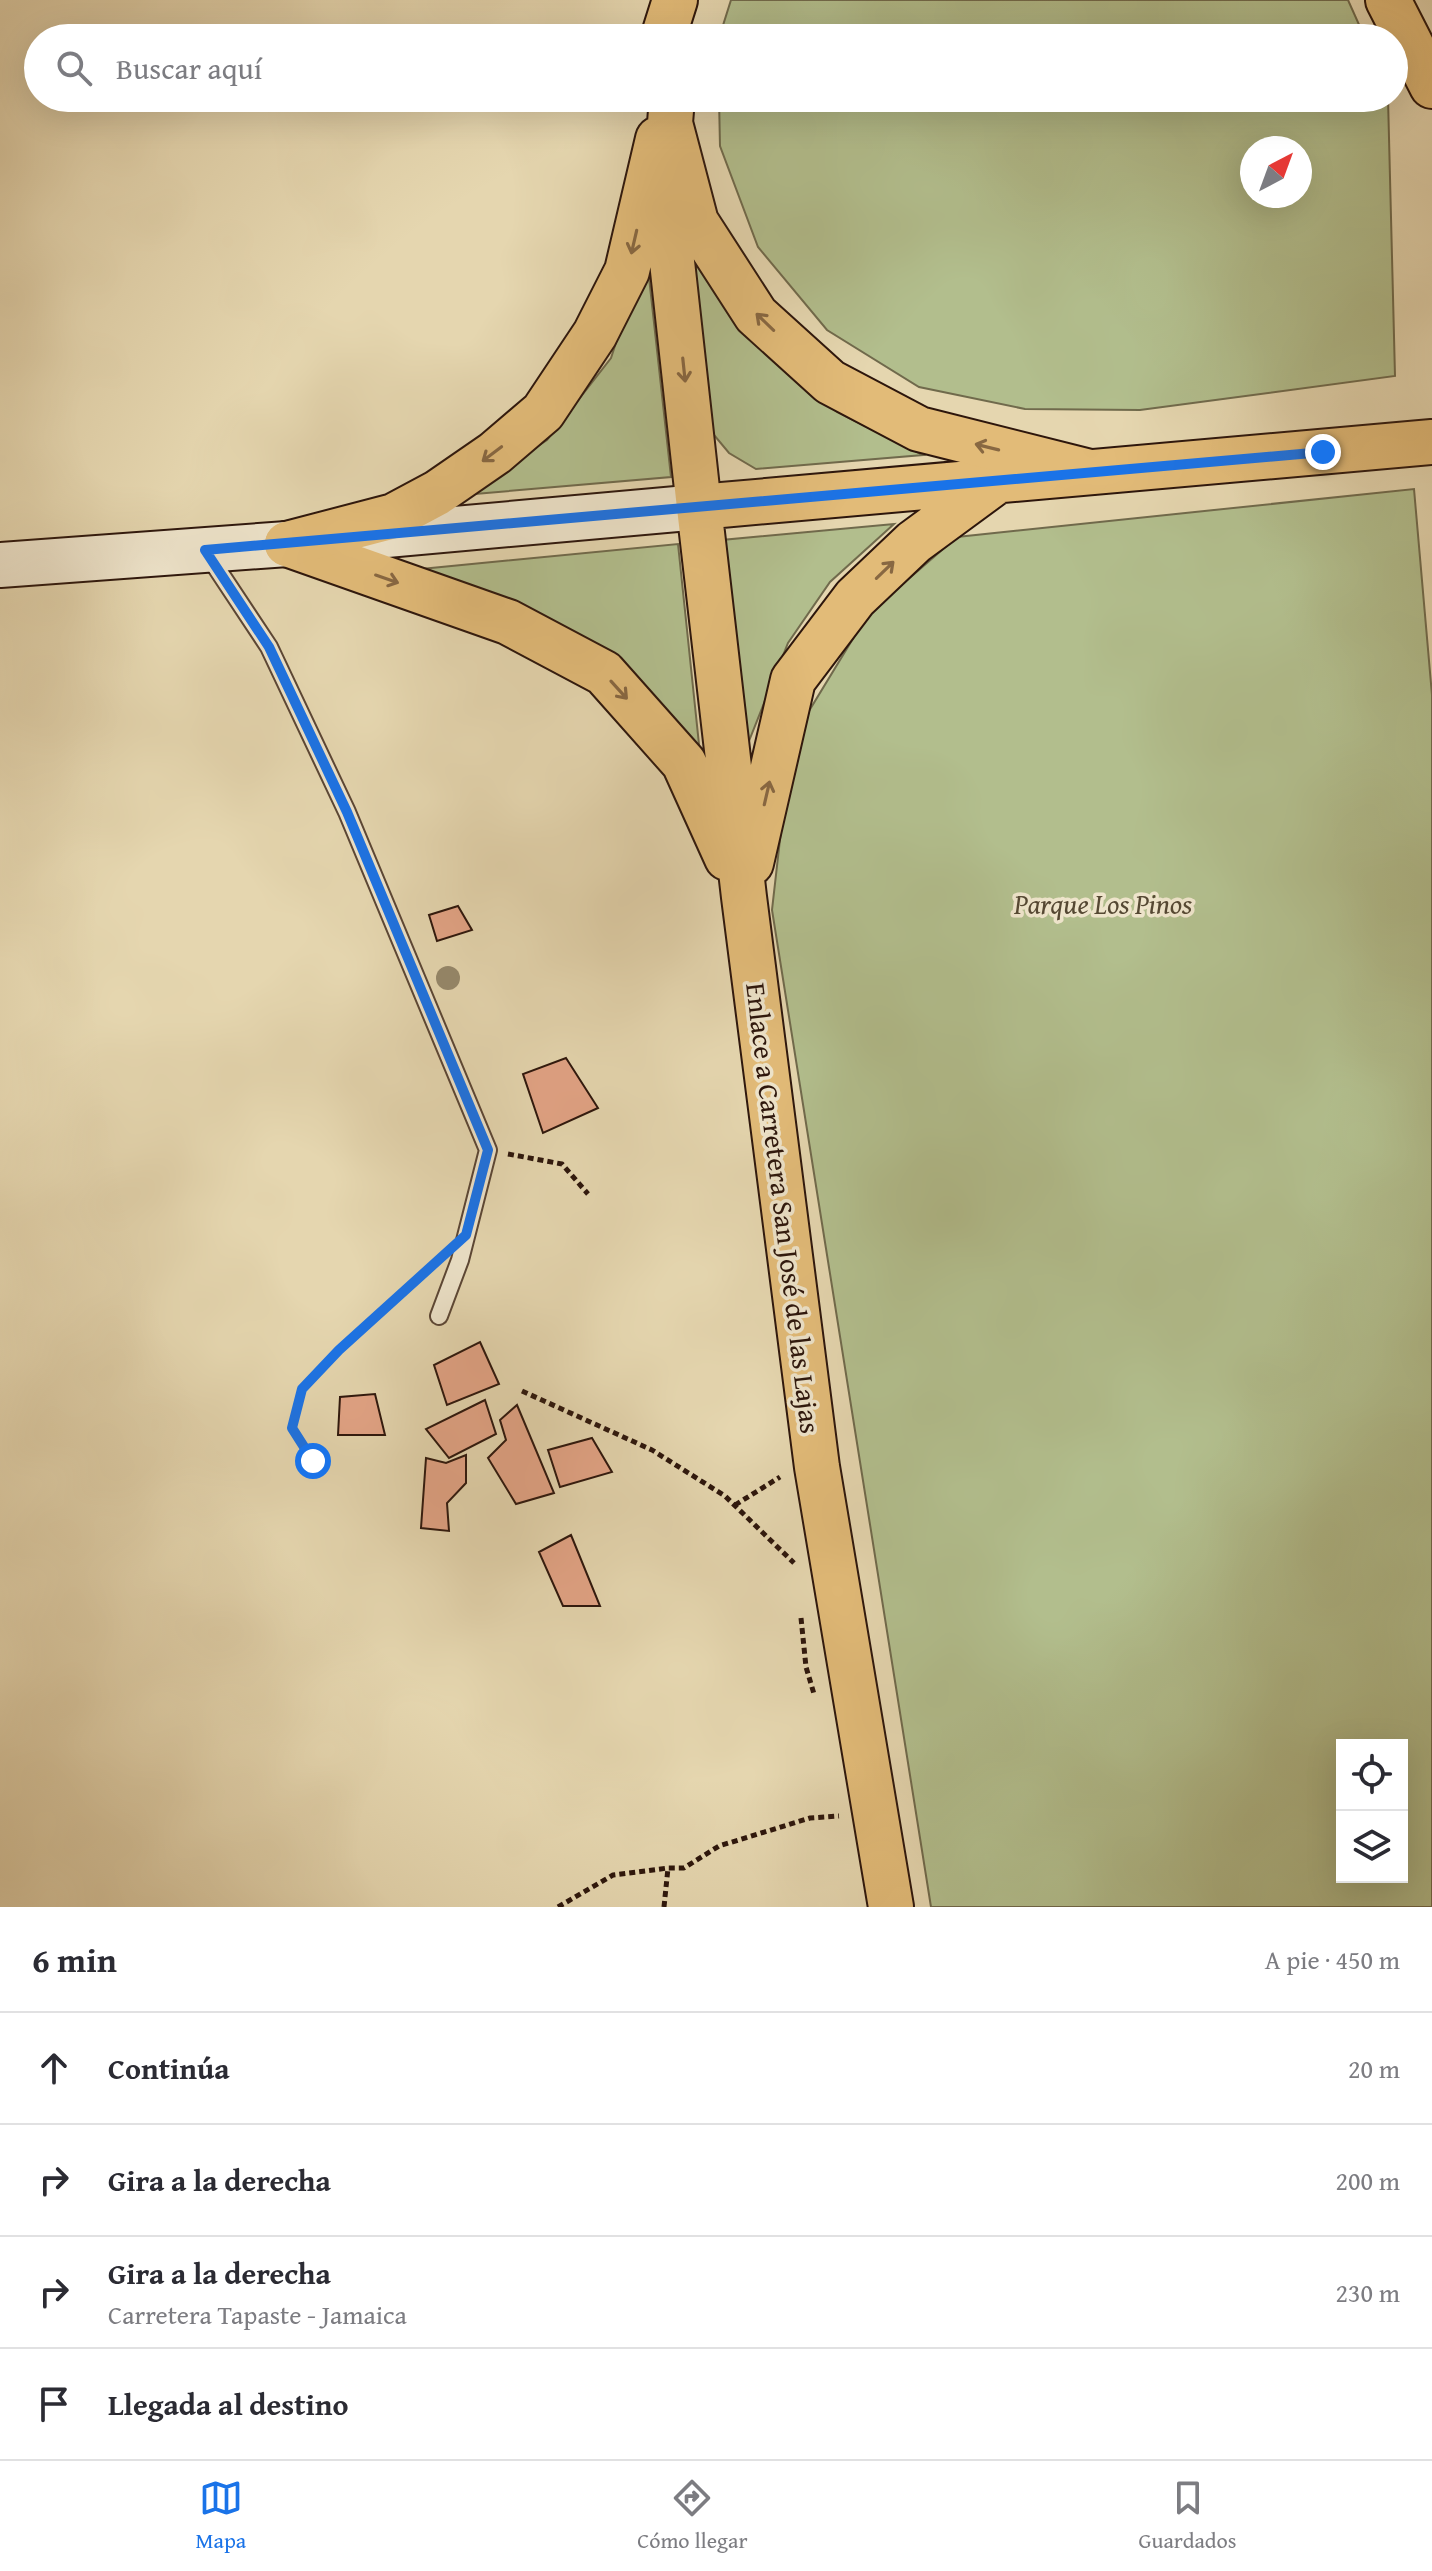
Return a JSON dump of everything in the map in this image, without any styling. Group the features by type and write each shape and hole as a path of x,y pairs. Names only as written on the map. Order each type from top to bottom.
{"main road":[{"path":"667,24 675,0"},
{"path":"682,24 690,0"},
{"path":"1388,0 1400,24"},
{"path":"1408,39 1432,86"},
{"path":"671,112 670,123 696,222 756,315 830,382 919,429 1090,472"},
{"path":"287,544 394,516 437,493 495,453 543,412 595,334 627,271 657,119"},
{"name":"Enlace a Carretera San José de las Lajas","path":"657,119 744,897 817,1467 891,1907"},
{"path":"0,565 287,544 1432,442"},
{"path":"744,897 793,680 865,589 914,542 998,481"},
{"path":"287,544 508,622 604,673 684,763 744,897"}],"lane":[{"path":"205,550 269,647 347,812 488,1150 460,1260 439,1316"}],"path":[{"path":"488,1150 562,1164 588,1194"},
{"path":"313,1461 292,1428 302,1389 339,1350 466,1235"},
{"path":"522,1391 652,1450 725,1496 794,1563"},
{"path":"735,1505 784,1474"},
{"path":"558,1907 613,1875 684,1868 719,1846 810,1818 848,1815"},
{"path":"664,1907 668,1868"}],"green space":[{"path":"731,0 1348,0 1359,24 723,24"},
{"path":"719,112 1388,112 1395,376 1140,410 1025,409 919,387 827,330 758,247 720,146"},
{"path":"686,236 757,345 837,412 923,455 756,469 729,453 709,429"},
{"path":"646,250 671,477 463,495 547,440 611,358"},
{"name":"Parque Los Pinos","path":"1414,489 1432,695 1432,1907 931,1907 772,910 782,822 809,711 868,614 957,537"},
{"path":"894,524 830,582 788,643 747,746 722,540"},
{"path":"678,544 700,754 421,569"}],"building":[{"path":"458,906 472,930 437,941 429,915"},
{"path":"566,1058 598,1108 543,1133 523,1074"},
{"path":"480,1342 499,1384 447,1405 434,1365"},
{"path":"375,1394 385,1435 338,1435 340,1397"},
{"path":"485,1400 496,1434 449,1458 426,1429"},
{"path":"517,1405 554,1493 516,1504 488,1458 506,1440 500,1420"},
{"path":"592,1438 612,1472 560,1487 548,1450"},
{"path":"466,1455 466,1483 447,1503 449,1531 421,1528 426,1458 446,1463"},
{"path":"571,1535 600,1606 563,1606 539,1552"}],"route":[{"path":"313,1461 292,1428 302,1389 339,1350 466,1235 488,1150 347,812 269,647 205,550 1323,452"}]}
